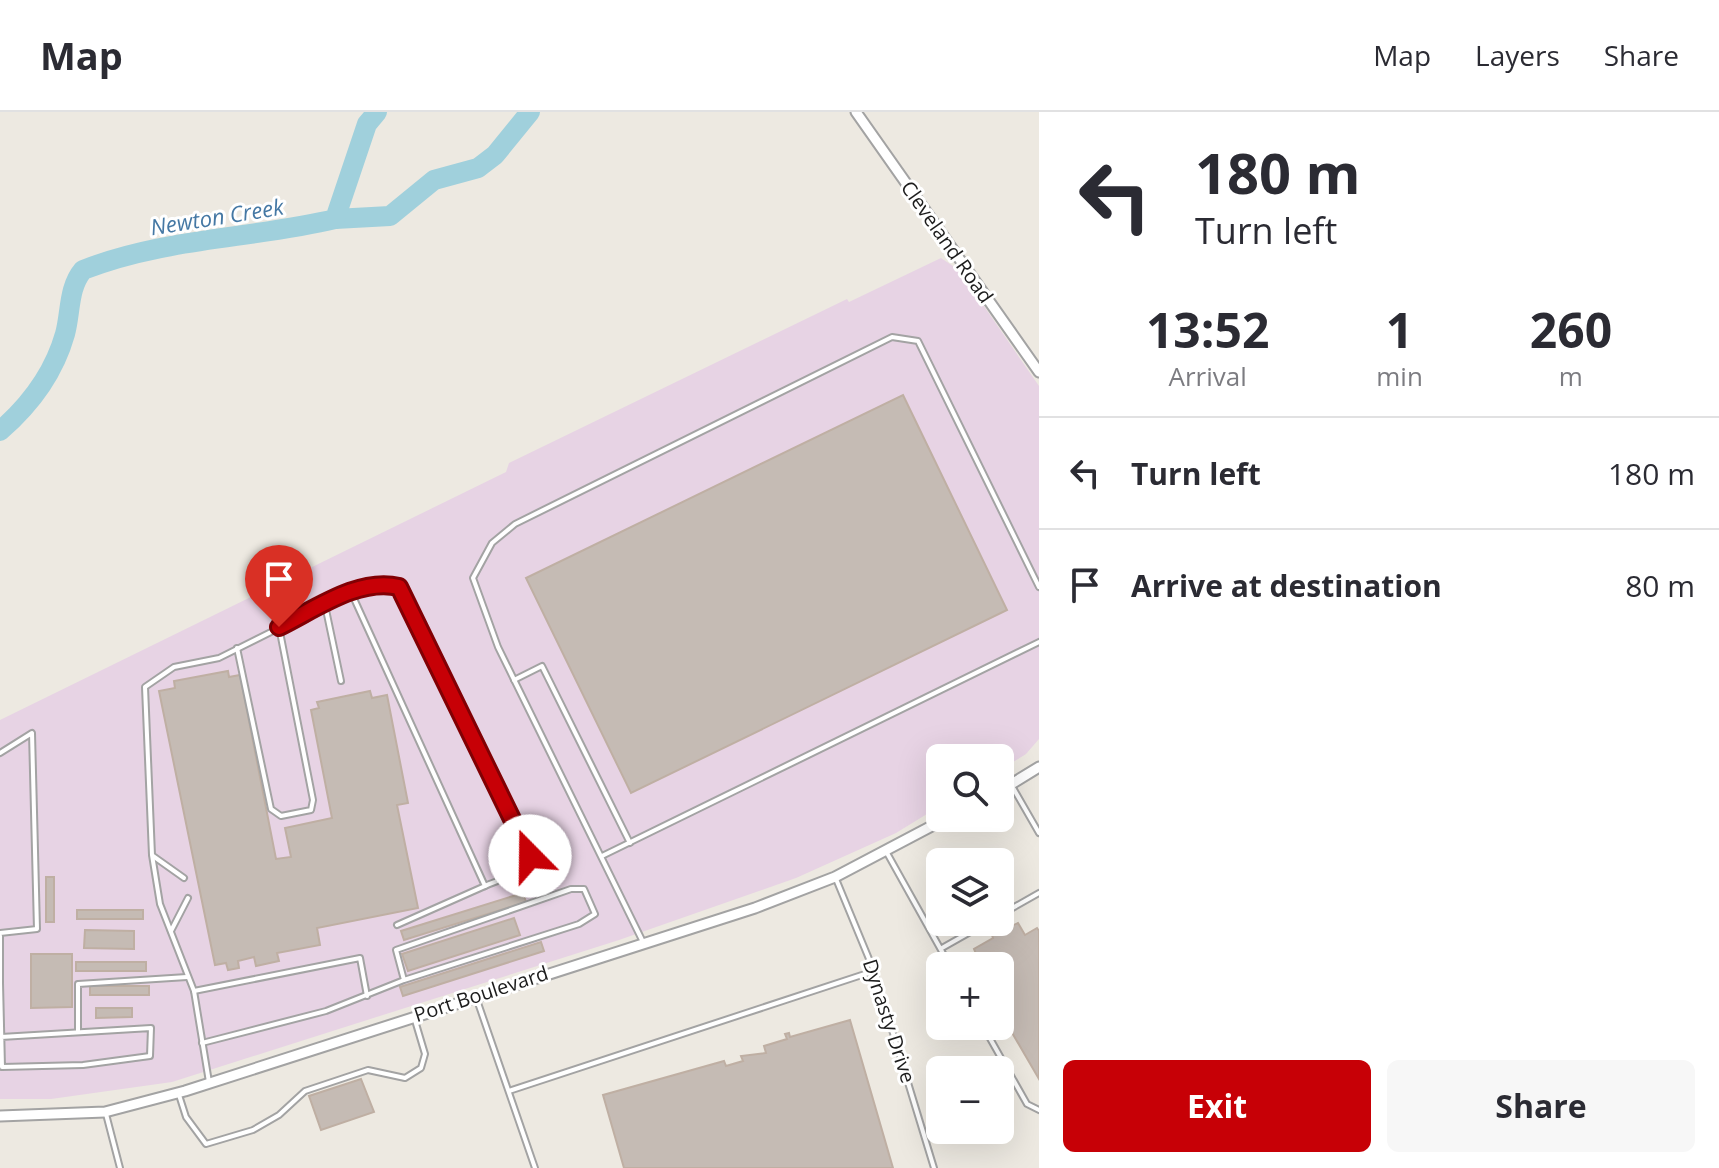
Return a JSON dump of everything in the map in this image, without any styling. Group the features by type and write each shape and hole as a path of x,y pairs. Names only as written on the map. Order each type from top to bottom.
{"street":[{"name":"Cleveland Road","path":"856,112 1039,372"},
{"path":"1014,783 1039,767"},
{"name":"Port Boulevard","path":"0,1116 105,1112 178,1093 643,944 835,877 926,829"}],"lane":[{"path":"643,944 514,680 473,578 492,543 515,524 892,337 918,341 1039,587"},
{"path":"209,1082 194,991 160,904 152,855 145,687 174,667 219,658 351,592 386,584 399,587 407,596 529,848 528,864 522,869 397,925"},
{"path":"351,592 485,886"},
{"path":"325,604 341,681"},
{"path":"237,648 271,809 281,816 311,810 313,800 279,627"},
{"path":"602,856 1039,642"},
{"path":"514,680 542,666 630,843"},
{"path":"0,753 32,733 37,929 0,934 0,983 1,1037 2,1067 83,1065 150,1056 151,1028 1,1037"},
{"path":"1014,790 1039,833"},
{"path":"885,850 943,952"},
{"path":"152,855 184,878"},
{"name":"Dynasty Drive","path":"835,877 874,971 934,1168"},
{"path":"202,1043 326,1011 404,980 579,924 595,914 584,889 571,889 396,950 404,980"},
{"path":"1014,907 1039,893"},
{"path":"171,931 188,898"},
{"path":"941,949 964,936"},
{"path":"194,991 360,958 367,996"},
{"path":"509,1091 874,971"},
{"path":"78,1032 78,984 188,977"},
{"path":"476,996 535,1168"},
{"path":"178,1093 186,1117 206,1144 253,1130 279,1115 305,1091 368,1070 405,1078 421,1068 425,1054 413,1016"},
{"path":"991,1040 1027,1104 1039,1110"},
{"path":"105,1112 120,1168"}],"shaded area":[{"path":"941,258 959,270 1039,386 1039,739 1026,754 1014,761 1014,744 926,744 926,815 896,833 796,878 619,940 172,1082 51,1099 0,1099 0,720 506,472 509,463 847,299 849,302"}],"building":[{"path":"903,395 1007,610 631,793 526,578"},
{"path":"228,671 229,677 240,675 276,859 291,857 285,828 332,818 311,710 319,708 317,702 370,691 372,698 387,695 408,803 397,805 418,908 317,928 320,945 277,953 279,961 256,966 254,957 238,961 239,968 228,970 226,963 215,965 159,691 175,688 174,681"},
{"path":"46,877 54,877 54,922 46,922"},
{"path":"523,893 526,902 404,940 401,931"},
{"path":"77,910 143,910 143,919 77,919"},
{"path":"514,918 520,935 408,971 402,954"},
{"path":"1018,923 1025,935 1037,928 1039,931 1039,1079 1014,1036 1014,952 975,952 974,949 992,936 1014,936 1014,925"},
{"path":"85,930 134,931 134,949 84,948"},
{"path":"541,942 544,951 403,996 400,987"},
{"path":"31,954 72,954 72,1007 31,1008"},
{"path":"76,962 146,962 146,971 76,971"},
{"path":"90,986 149,986 149,995 90,995"},
{"path":"96,1008 132,1008 132,1017 96,1018"},
{"path":"850,1020 893,1168 624,1168 603,1095 724,1061 726,1066 743,1061 741,1056 766,1053 764,1046 787,1039 785,1034 789,1033 790,1037"},
{"path":"361,1079 374,1112 321,1130 309,1096"}],"waterway":[{"name":"Newton Creek","path":"0,431 31,399 48,375 65,334 75,284 83,270 145,251 335,219 367,124 377,112"},
{"path":"335,219 390,216 434,180 478,168 495,155 530,112"}],"route":[{"path":"279,627 351,592 386,584 399,587 407,596 516,820 530,856"}]}
